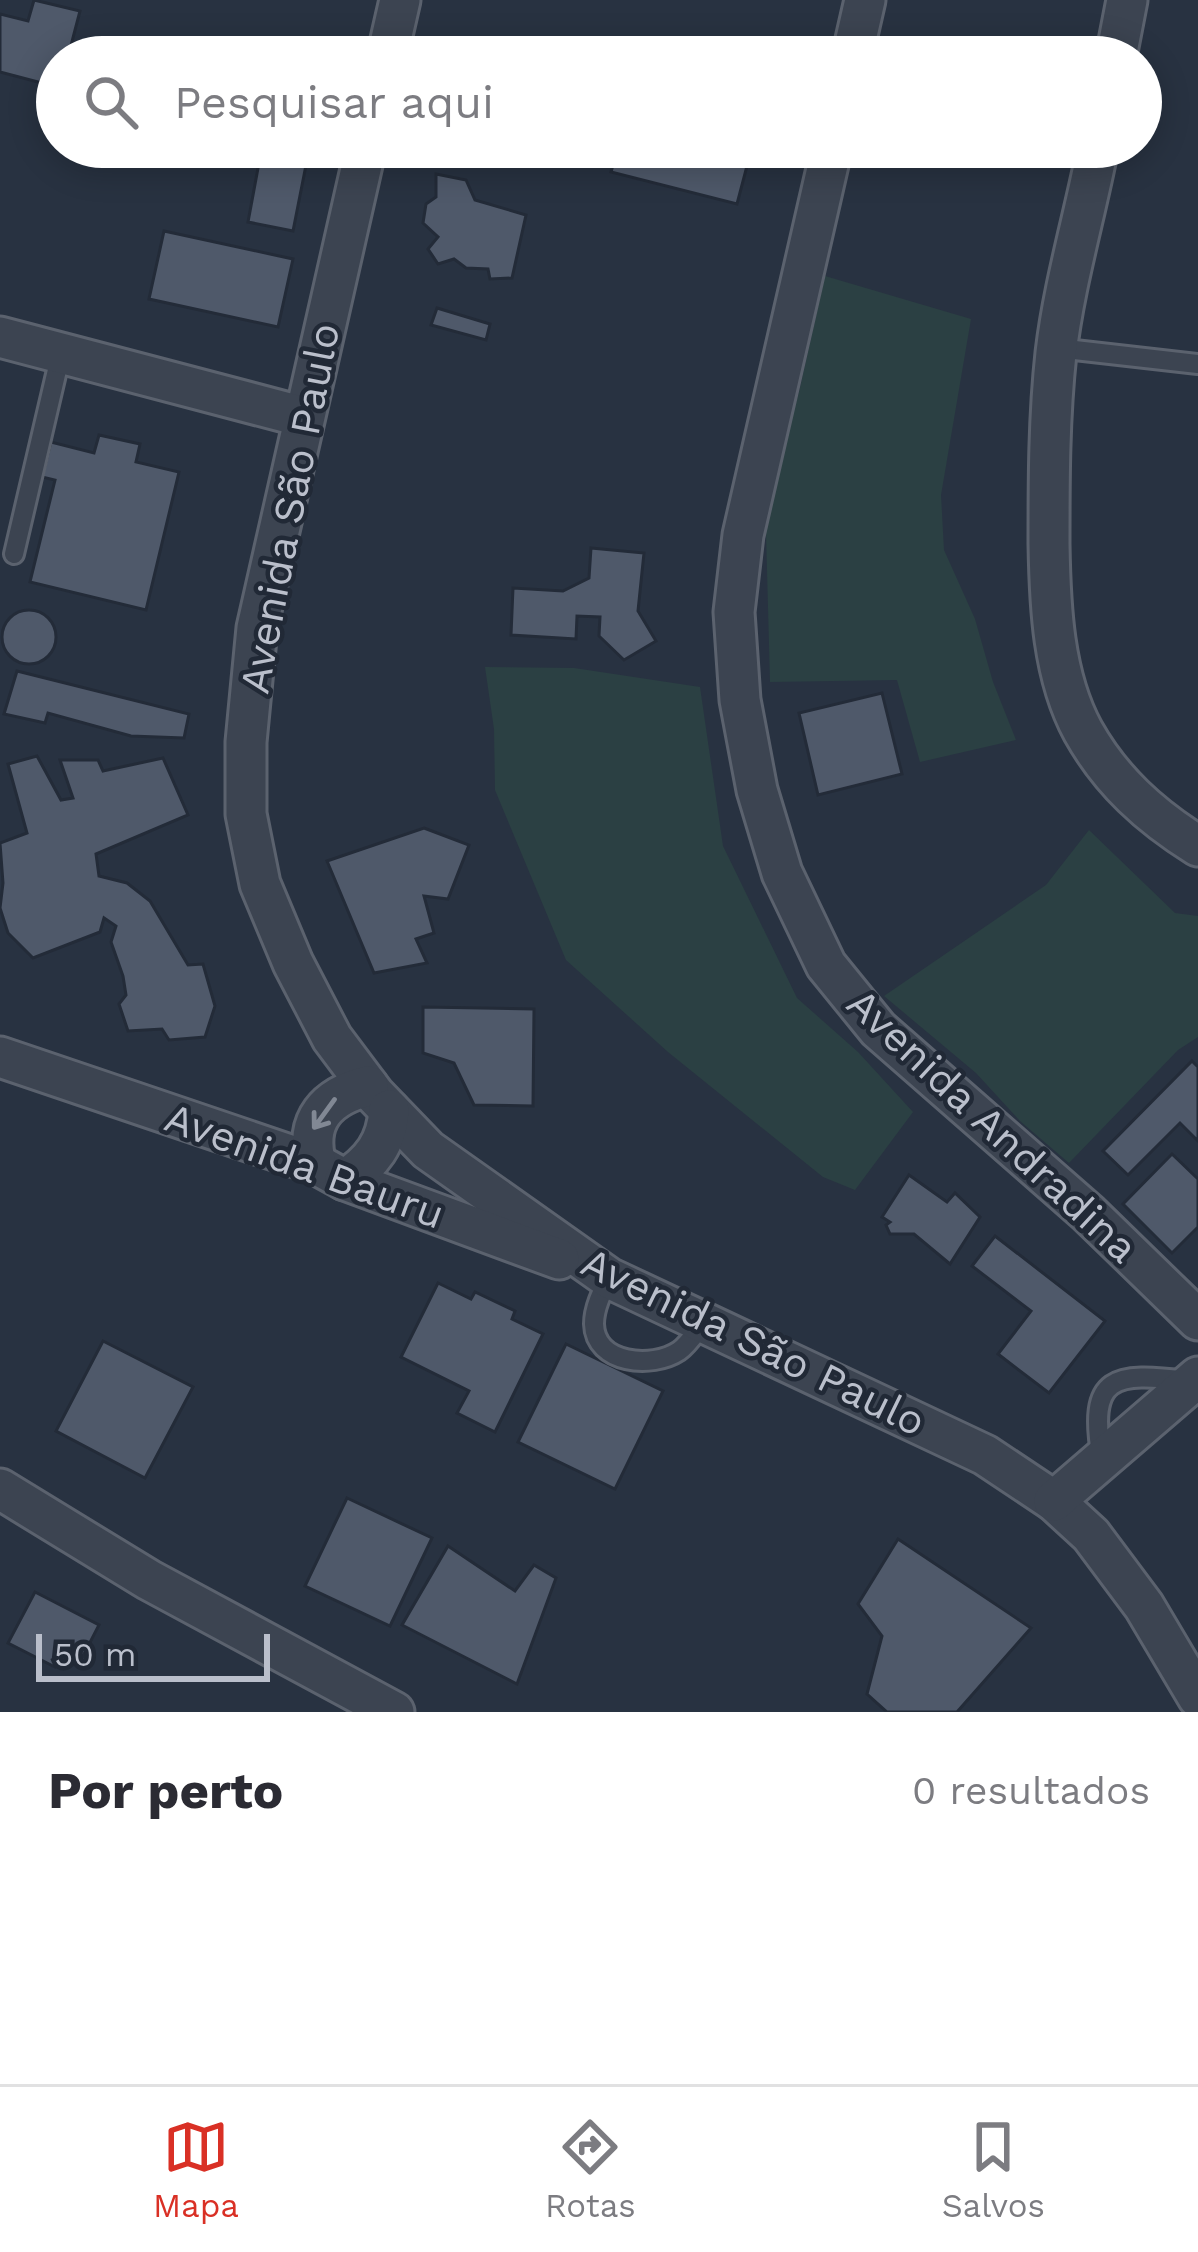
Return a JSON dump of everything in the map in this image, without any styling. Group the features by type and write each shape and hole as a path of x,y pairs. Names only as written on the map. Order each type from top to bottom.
{"street":[{"path":"392,36 400,0"},
{"path":"857,36 865,0"},
{"path":"1120,36 1127,0"},
{"name":"Avenida São Paulo","path":"362,168 250,672 246,814 260,884 292,963 332,1038 428,1150 609,1278 985,1455 1054,1502 1105,1552 1144,1606 1198,1697"},
{"name":"Avenida Andradina","path":"827,168 743,536 734,612 740,700 757,790 782,873 826,965 878,1029 1088,1213 1198,1320"},
{"path":"1094,168 1057,348 1051,414 1049,571 1060,667 1080,727 1105,766 1152,817 1198,845"},
{"path":"0,337 304,417"},
{"name":"Avenida Bauru","path":"0,1057 330,1172 609,1278"},
{"path":"346,1091 379,1098 382,1145 370,1162 330,1172 312,1131 319,1114 346,1091"},
{"path":"1054,1502 1195,1379"},
{"path":"0,1490 149,1580 394,1712"}],"lane":[{"path":"1057,348 1198,364"},
{"path":"14,554 61,353"},
{"path":"609,1278 594,1323 598,1341 613,1356 662,1359 681,1350 704,1322"}],"green space":[{"path":"825,276 971,319 941,495 944,550 975,619 1016,740 920,762 897,680 770,682 766,532 777,464"},
{"path":"485,667 574,668 700,687 723,846 797,998 858,1052 913,1112 855,1190 823,1177 668,1052 566,960 495,790 494,729"},
{"path":"1089,830 1175,913 1198,916 1198,1037 1178,1050 1069,1163 1020,1121 976,1073 884,996 1046,885"}],"building":[{"path":"34,0 80,11 73,36 36,36 36,81 0,72 0,14 28,21"},
{"path":"258,168 305,168 293,231 248,222"},
{"path":"612,168 746,168 737,204 611,172"},
{"path":"436,174 466,180 475,200 526,215 512,278 490,279 488,269 466,268 454,259 438,264 428,249 438,237 423,223 426,204 436,197"},
{"path":"164,231 293,259 278,327 149,299"},
{"path":"437,308 490,324 486,340 431,325"},
{"path":"99,435 140,444 136,462 179,472 146,610 30,582 55,480 42,477 51,442 94,453"},
{"path":"591,548 644,553 638,611 656,641 624,660 599,636 600,617 577,616 576,639 511,635 513,588 563,591 589,578"},
{"path":"29,610 48,618 56,637 48,656 29,664 10,656 2,637 10,618"},
{"path":"17,671 189,714 184,738 131,736 48,713 45,723 4,714"},
{"path":"882,693 902,774 818,795 799,713"},
{"path":"37,756 61,800 73,798 60,760 98,760 103,771 163,758 188,815 96,854 99,876 127,883 150,901 188,965 203,964 215,1006 205,1037 169,1040 162,1029 128,1031 119,1004 126,995 123,976 111,942 116,926 104,918 100,932 33,958 8,933 0,908 0,843 27,833 8,764"},
{"path":"424,828 469,845 448,899 424,896 434,933 416,939 427,963 374,973 327,861"},
{"path":"423,1007 534,1009 533,1106 474,1105 454,1063 423,1053"},
{"path":"1192,1061 1198,1067 1198,1141 1180,1123 1128,1175 1103,1151"},
{"path":"1172,1154 1198,1179 1198,1227 1172,1253 1123,1204"},
{"path":"909,1175 947,1202 955,1193 980,1217 950,1264 914,1234 890,1234 886,1225 890,1222 882,1217"},
{"path":"995,1236 1105,1321 1049,1393 998,1354 1031,1311 972,1266"},
{"path":"438,1283 471,1299 475,1292 515,1311 512,1319 543,1334 495,1432 457,1413 469,1391 401,1357"},
{"path":"103,1341 193,1387 145,1478 56,1431"},
{"path":"566,1344 663,1391 615,1489 518,1442"},
{"path":"347,1498 432,1538 390,1626 305,1586"},
{"path":"898,1539 1031,1628 957,1712 887,1712 867,1694 882,1636 858,1604"},
{"path":"448,1546 515,1591 534,1565 556,1578 517,1684 402,1625"},
{"path":"35,1592 99,1625 83,1656 65,1647 55,1667 8,1643"}]}
